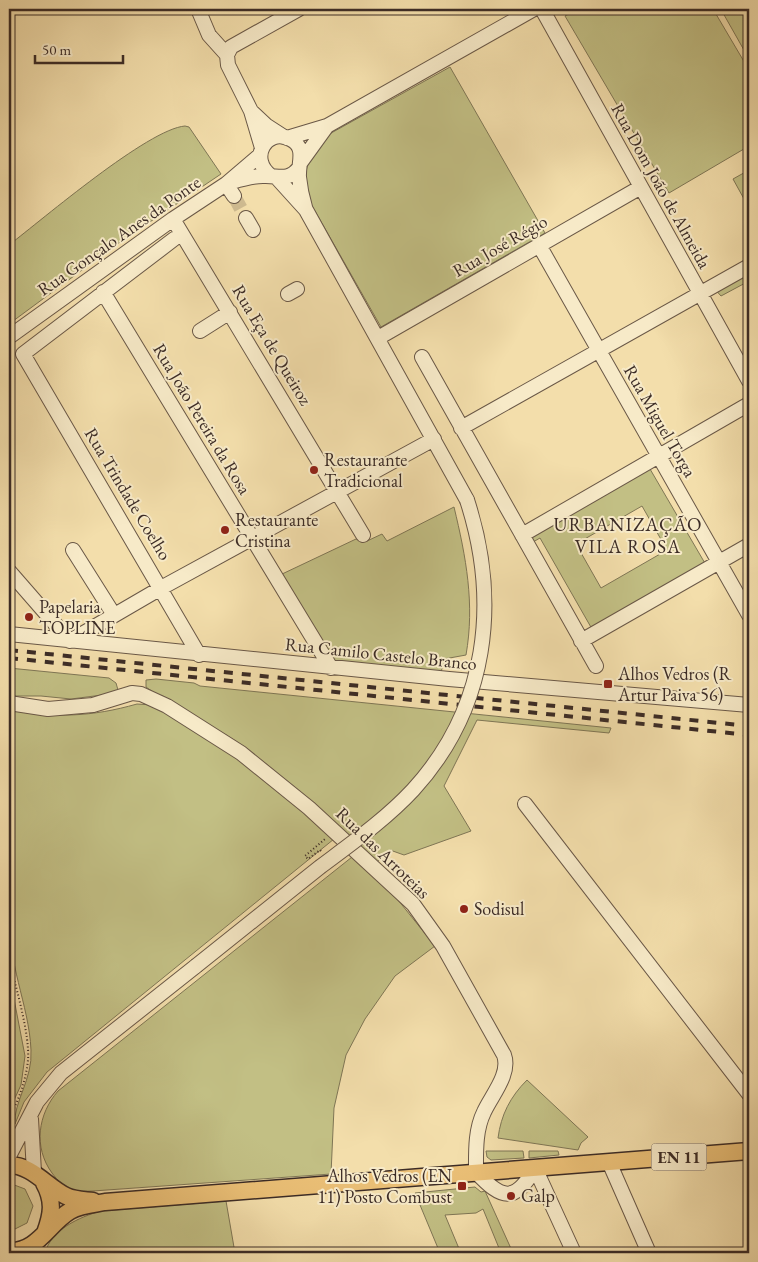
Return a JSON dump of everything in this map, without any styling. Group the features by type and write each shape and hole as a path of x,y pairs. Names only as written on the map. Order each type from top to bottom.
{"main road":[{"name":"EN 11","path":"45,1233 71,1210 106,1202 749,1151"},
{"path":"9,1165 17,1165 39,1178 52,1200 52,1215 45,1233 33,1244 20,1251"},
{"name":"EN 11","path":"39,1178 68,1198 106,1202"}],"street":[{"path":"198,9 209,35 227,55"},
{"path":"9,1156 45,1089 61,1073 382,818 414,789 441,752 462,718 473,686 483,641 486,605 484,567 467,500 306,210 262,167 261,151 251,111 228,65 227,55 231,47 300,9"},
{"path":"226,184 261,151 270,139 286,137 327,126 534,9"},
{"name":"Rua Dom João de Almeida","path":"542,9 749,381"},
{"path":"251,111 267,126 297,144 300,149 300,165 306,210"},
{"path":"226,184 254,177 290,176 327,126"},
{"path":"226,184 234,196"},
{"name":"Rua Gonçalo Anes da Ponte","path":"9,337 173,218 226,184"},
{"name":"Rua José Régio","path":"378,338 641,187"},
{"name":"Rua Eça de Queiroz","path":"173,218 339,491 363,535"},
{"path":"103,292 174,239"},
{"name":"Rua Miguel Torga","path":"539,245 749,615"},
{"path":"461,428 749,266"},
{"name":"Rua Trindade Coelho","path":"103,292 23,354 199,655"},
{"name":"Rua João Pereira da Rosa","path":"103,292 331,668"},
{"path":"200,331 230,312"},
{"path":"422,357 596,666"},
{"path":"522,535 749,404"},
{"path":"9,571 70,641 161,588 434,439"},
{"path":"581,641 749,545"},
{"path":"74,550 114,615"},
{"name":"Rua Camilo Castelo Branco","path":"9,634 331,668 749,705"},
{"name":"Rua das Arroteias","path":"9,703 48,709 93,705 132,693 148,696 167,706 254,763 309,808 401,893 426,922 443,946 506,1059 502,1077 480,1119 476,1172"},
{"path":"525,804 749,1094"},
{"path":"31,1116 39,1178"},
{"path":"609,1162 649,1253"},
{"path":"476,1172 498,1191 509,1194 520,1190 535,1168"},
{"path":"535,1168 574,1253"}],"path":[{"path":"448,661 466,664 448,664 448,661"},
{"path":"317,846 305,856 308,859 320,850"},
{"path":"9,961 18,996 28,1058 20,1095 9,1119"}],"shaded area":[{"path":"578,9 713,9 749,70 749,146 669,193 565,16"},
{"path":"731,9 749,9 749,59 723,13"},
{"path":"450,67 545,233 381,327 307,197 306,172 310,158 324,137"},
{"path":"185,126 189,127 221,174 120,242 9,324 9,245 122,158 168,131"},
{"path":"749,170 749,208 733,179"},
{"path":"749,266 749,281 721,296 712,286"},
{"path":"650,469 706,565 592,629 540,538 533,542 531,536","holes":["642,506 667,550 601,588 576,544"]},
{"path":"454,507 468,581 470,617 466,655 444,659 441,673 331,662 280,575 356,539 367,541 382,534 387,541"},
{"path":"9,668 109,678 116,683 118,690 110,694 71,699 41,696 9,696"},
{"path":"156,679 194,683 200,686 611,728 609,733 477,720 444,786 471,831 404,855 390,850 376,863 264,762 235,740 158,696 146,687 146,680"},
{"path":"137,704 153,705 240,759 281,791 334,839 47,1072 24,1102 15,1124 17,1108 29,1071 31,1050 10,932 9,710 26,713 73,715 104,712"},
{"path":"352,857 398,900 435,946 395,976 365,1019 346,1055 334,1108 331,1174 83,1191 73,1191 61,1184 46,1163 40,1142 42,1120 51,1100 58,1091"},
{"path":"9,973 25,1056 21,1085 9,1111"},
{"path":"527,1080 588,1137 581,1143 578,1150 498,1138 501,1122 507,1107"},
{"path":"486,1151 523,1151 524,1158 491,1160 487,1157"},
{"path":"529,1151 558,1151 559,1155 529,1158"},
{"path":"9,1183 25,1189 33,1206 27,1223 11,1231 9,1231"},
{"path":"475,1187 481,1192 485,1191 513,1253 501,1253 483,1209 476,1213 445,1215 460,1251 458,1253 440,1253 415,1193"},
{"path":"226,1201 235,1253 45,1253 48,1245 60,1231 75,1221 101,1211"}],"tunnel":[{"path":"234,196 246,218"}],"railway":[{"path":"9,650 749,726"},
{"path":"9,658 749,735"}],"place":[{"name":"Restaurante Tradicional","path":"314,470"},
{"name":"Restaurante Cristina","path":"225,530"},
{"name":"Papelaria TOPLINE","path":"29,617"},
{"name":"Alhos Vedros (R Artur Paiva 56)","path":"608,684"},
{"name":"Sodisul","path":"464,909"},
{"name":"Alhos Vedros (EN 11) Posto Combust","path":"462,1186"},
{"name":"Galp","path":"511,1196"}],"district":[{"name":"URBANIZAÇÃO VILA ROSA","path":"628,535"}]}
